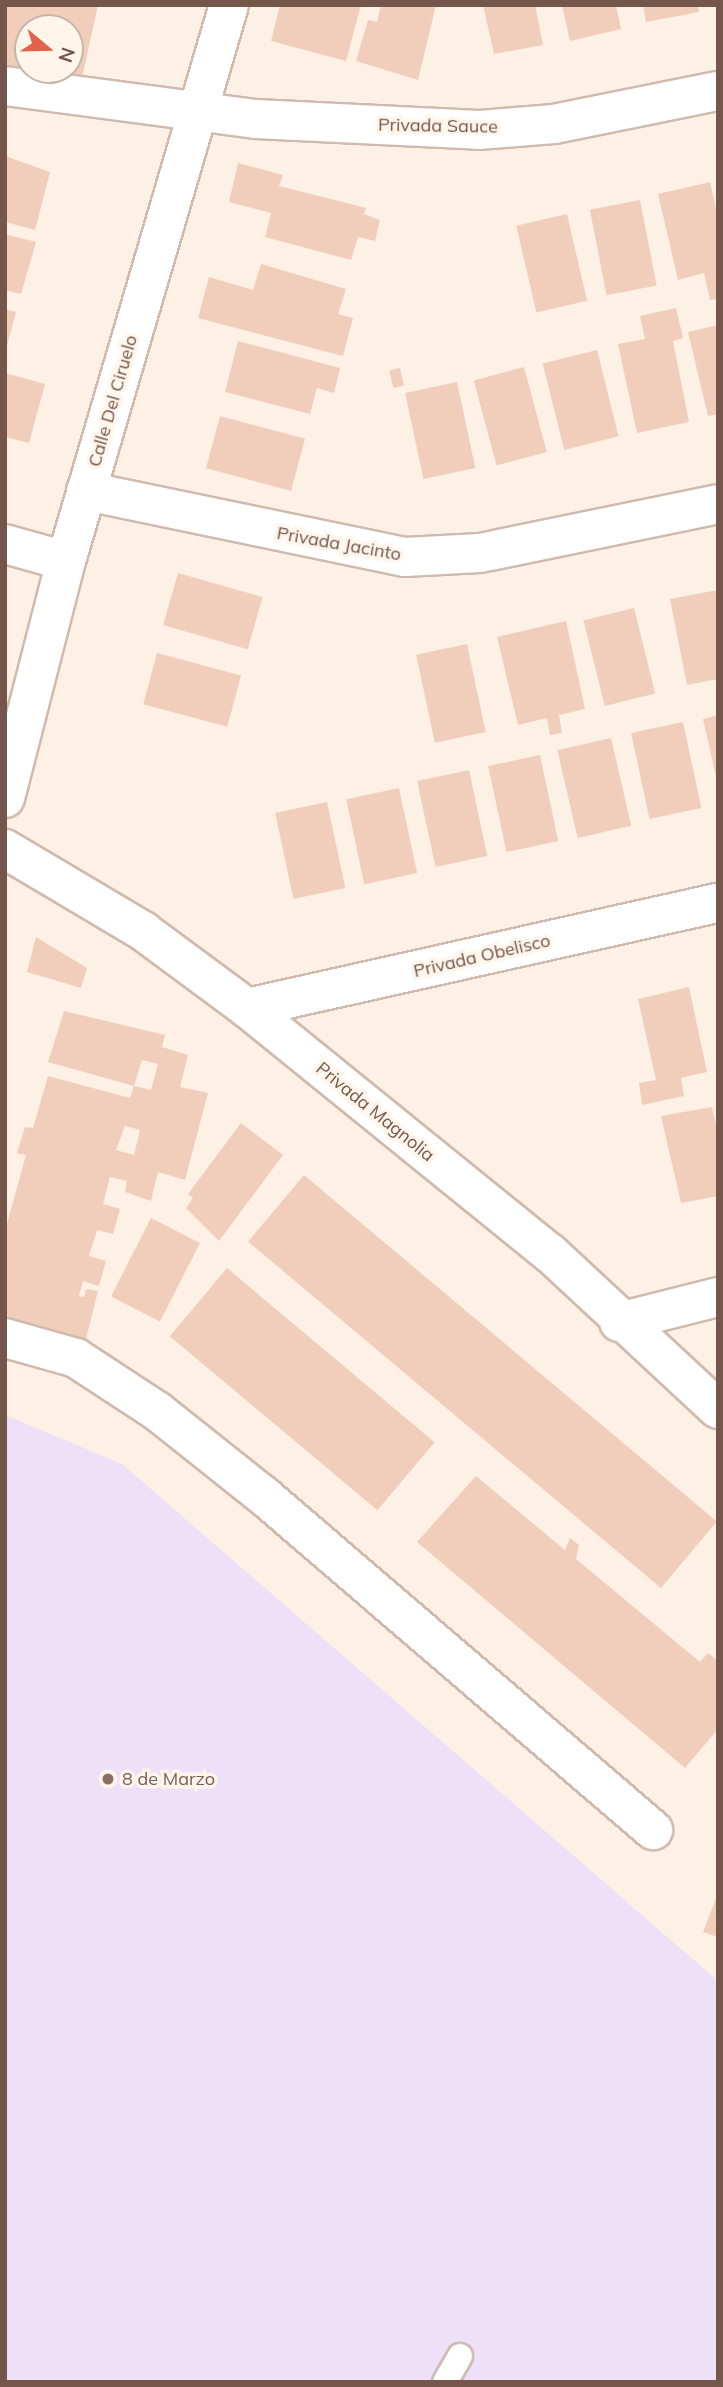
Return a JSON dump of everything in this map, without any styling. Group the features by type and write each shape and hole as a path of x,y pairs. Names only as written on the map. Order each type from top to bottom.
{"street":[{"name":"Calle Del Ciruelo","path":"5,798 66,561 229,5"},
{"name":"Privada Sauce","path":"5,86 256,119 479,130 554,124 718,91"},
{"name":"Privada Jacinto","path":"86,491 405,557 480,553 718,504"},
{"path":"5,544 66,561"},
{"name":"Privada Magnolia","path":"5,849 143,931 247,1008 550,1253 619,1322 718,1409"},
{"name":"Privada Obelisco","path":"247,1008 718,903"},
{"path":"619,1322 718,1297"},
{"path":"5,1338 76,1358 157,1411 264,1496 653,1830"}],"lane":[{"path":"445,2382 460,2356"}],"shaded area":[{"path":"5,1415 122,1464 718,1981 718,2382 5,2382"}],"building":[{"path":"6,5 98,5 84,69 84,14 14,14 14,69 5,67"},
{"path":"280,5 361,5 346,61 271,41"},
{"path":"381,5 436,5 418,80 356,61 368,20 377,22"},
{"path":"483,5 535,5 543,45 494,54"},
{"path":"562,5 616,5 621,29 570,41"},
{"path":"643,5 698,5 699,12 646,22"},
{"path":"5,156 50,172 35,230 5,222"},
{"path":"238,163 283,175 279,186 366,208 364,214 380,220 375,241 358,237 351,260 265,237 271,213 229,202"},
{"path":"710,182 718,217 718,299 710,300 704,273 678,280 658,194"},
{"path":"640,200 657,285 607,295 590,210"},
{"path":"567,214 587,301 536,312 516,226"},
{"path":"5,234 36,242 21,294 5,290"},
{"path":"261,264 346,289 338,314 353,318 343,356 198,318 209,277 253,290"},
{"path":"676,308 683,338 673,341 689,422 637,433 618,344 645,339 640,316"},
{"path":"5,309 16,312 6,349 5,349"},
{"path":"718,325 718,414 708,416 688,332"},
{"path":"238,341 340,368 334,393 317,388 310,414 225,392"},
{"path":"597,350 619,436 564,450 543,364"},
{"path":"524,367 547,452 497,465 474,380"},
{"path":"400,368 404,386 393,388 389,370"},
{"path":"5,373 45,384 29,443 5,437"},
{"path":"457,382 475,468 423,479 405,393"},
{"path":"220,416 305,439 291,491 206,468"},
{"path":"178,573 263,597 248,649 163,625"},
{"path":"718,590 718,679 687,685 670,599"},
{"path":"634,608 655,693 605,706 584,621"},
{"path":"566,621 585,709 559,715 562,733 550,735 547,718 518,725 497,637"},
{"path":"467,644 486,732 435,743 416,655"},
{"path":"157,653 241,676 227,727 143,704"},
{"path":"718,715 718,781 717,781 703,719"},
{"path":"683,722 701,808 649,819 631,733"},
{"path":"611,738 631,826 578,838 557,750"},
{"path":"540,755 558,841 506,852 488,766"},
{"path":"469,770 487,856 435,867 417,781"},
{"path":"399,788 417,873 364,884 346,799"},
{"path":"327,802 345,888 293,899 275,813"},
{"path":"36,937 87,968 81,988 27,972"},
{"path":"689,987 707,1072 681,1078 684,1096 642,1105 639,1083 656,1080 638,999"},
{"path":"64,1011 165,1035 162,1047 188,1055 180,1087 208,1093 185,1180 158,1172 151,1201 125,1192 127,1181 110,1177 103,1204 120,1209 113,1234 97,1230 89,1256 106,1261 99,1286 83,1281 79,1296 84,1297 86,1289 98,1291 86,1339 5,1319 5,1231 26,1155 17,1153 25,1127 33,1128 48,1076 130,1098 134,1086 48,1062","holes":["142,1060 158,1064 151,1090 134,1086","125,1126 140,1130 134,1155 116,1150"]},
{"path":"712,1107 718,1134 718,1196 681,1203 661,1116"},
{"path":"241,1123 283,1155 219,1241 186,1208 193,1198 188,1194"},
{"path":"304,1175 717,1521 661,1588 248,1242"},
{"path":"151,1218 200,1243 160,1321 111,1296"},
{"path":"227,1268 435,1442 377,1510 170,1336"},
{"path":"476,1476 565,1550 570,1538 579,1545 576,1559 700,1662 708,1653 718,1661 718,1729 685,1768 417,1542"},
{"path":"718,1893 718,1937 703,1932"}],"place":[{"name":"8 de Marzo","path":"108,1779"}]}
